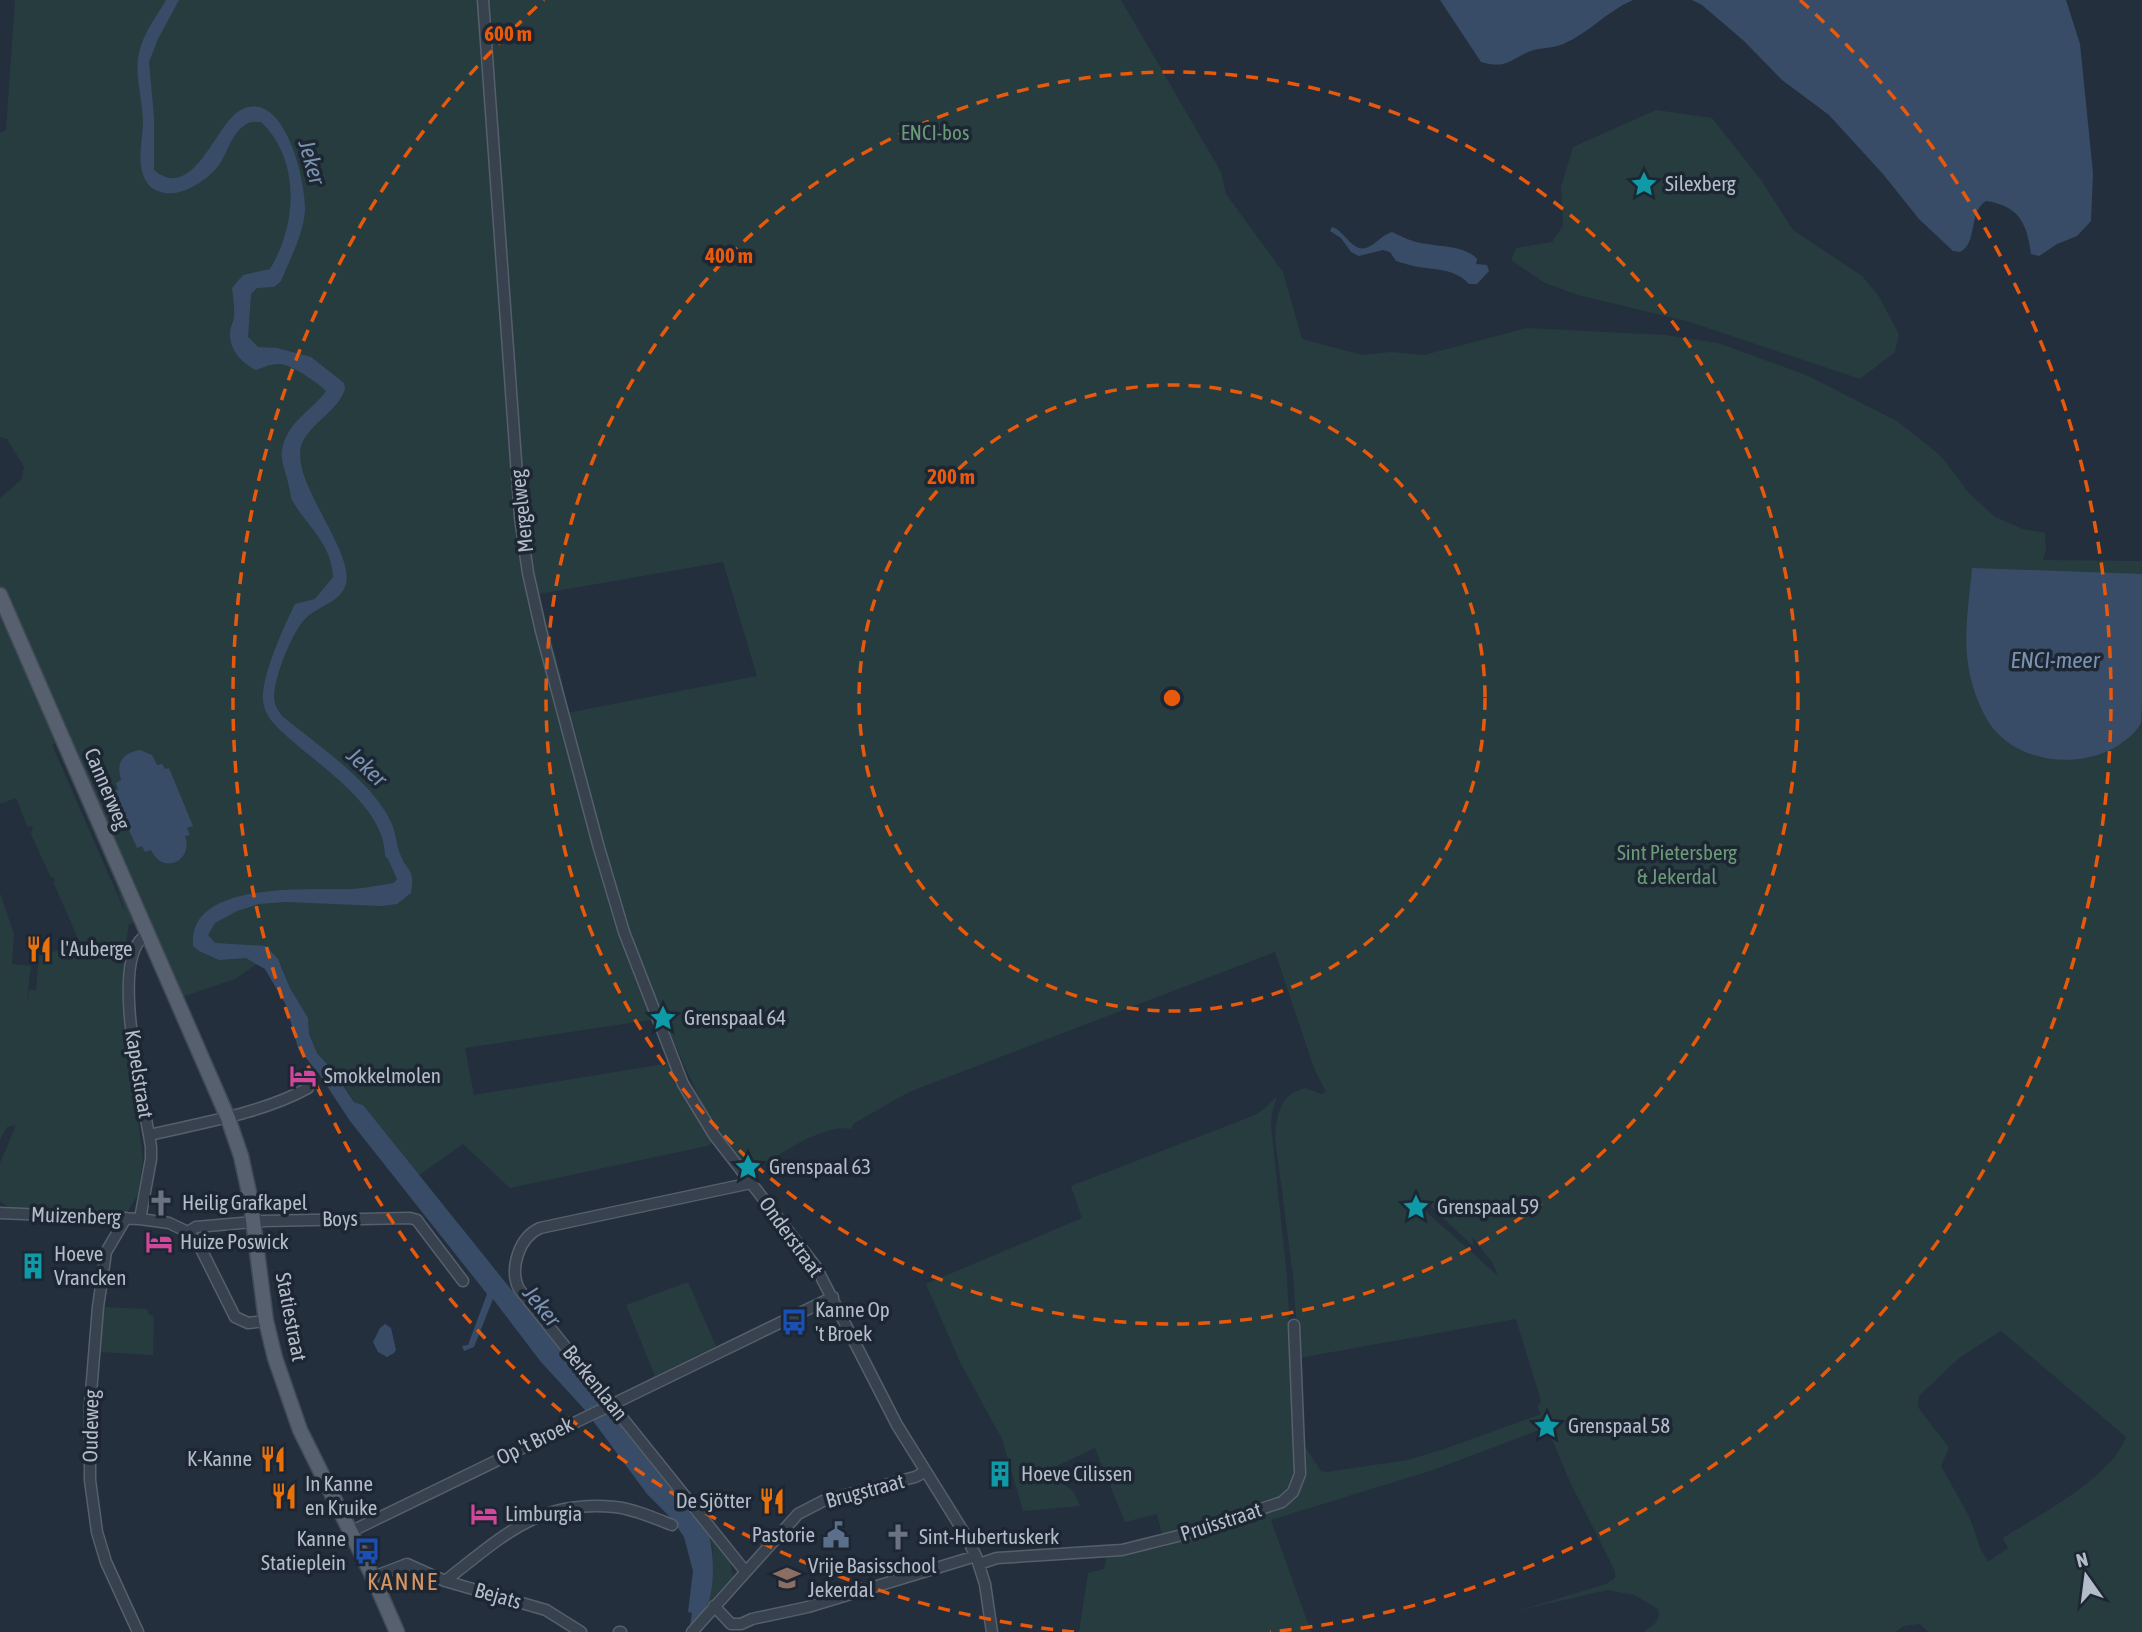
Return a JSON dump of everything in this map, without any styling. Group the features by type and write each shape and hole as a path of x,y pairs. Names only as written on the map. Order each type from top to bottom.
{"main road":[{"name":"Cannerweg","path":"0,595 174,997"},
{"name":"Statiestraat","path":"174,997 228,1118 241,1156 255,1222 267,1321 275,1358 300,1430 373,1577 397,1632"}],"street":[{"name":"Mergelweg","path":"483,0 520,517 528,573 541,631 624,932 653,1005"},
{"name":"Kapelstraat","path":"140,1219 151,1159 135,1061 130,1009 133,953 139,941 147,935"},
{"name":"Onderstraat","path":"653,1005 673,1061 692,1101 714,1135 816,1267 897,1425 963,1531 977,1560 992,1632"},
{"path":"149,1135 228,1118 274,1101 283,1101 308,1088"},
{"name":"Berkenlaan","path":"745,1571 610,1406 519,1289 514,1275 523,1241 540,1228 751,1183"},
{"name":"Muizenberg","path":"0,1213 140,1219 169,1223 188,1232"},
{"name":"Oudeweg","path":"126,1218 106,1252 98,1307 90,1405 90,1480 97,1532 106,1562 138,1632"},
{"name":"Boys","path":"188,1232 197,1227 255,1222 410,1218 417,1220 463,1281"},
{"path":"188,1232 207,1259 235,1317 248,1322 267,1321"},
{"name":"Op 't Broek","path":"350,1532 833,1297"},
{"name":"Pruisstraat","path":"734,1628 977,1560 1122,1550 1186,1534 1282,1502 1293,1492 1301,1467 1294,1325"},
{"name":"Brugstraat","path":"692,1632 788,1523 811,1506 925,1472"},
{"path":"445,1581 517,1526 538,1515 580,1507 616,1507 672,1525"},
{"name":"Bejats","path":"373,1577 407,1564 445,1581 546,1609 581,1632"},
{"path":"715,1606 734,1628"}],"green space":[{"name":"Sint Pietersberg & Jekerdal","path":"15,0 1121,0 1221,172 1226,194 1283,272 1302,339 1362,355 1391,352 1424,355 1527,328 1665,335 1718,343 1806,375 1897,421 1941,456 1968,492 1995,517 2023,529 2045,533 2046,549 2043,560 2142,561 2142,1632 1928,1632 1920,1624 1904,1626 1895,1632 1644,1632 1657,1620 1658,1609 1634,1595 1607,1590 1517,1611 1606,1584 1615,1578 1615,1571 1570,1482 1547,1427 1433,1470 1271,1520 1311,1632 1079,1632 1088,1573 1104,1569 1107,1556 1165,1547 1157,1514 1125,1522 1095,1448 1046,1471 1073,1491 1080,1506 1023,1511 1002,1439 960,1362 926,1284 1082,1218 1071,1186 1255,1115 1277,1096 1271,1125 1287,1277 1293,1397 1302,1442 1321,1471 1408,1460 1541,1414 1537,1407 1541,1401 1516,1319 1299,1358 1293,1276 1275,1138 1281,1107 1290,1095 1305,1088 1321,1094 1326,1092 1314,1068 1275,952 909,1092 853,1124 852,1129 826,1131 813,1136 749,1174 740,1163 742,1161 710,1122 663,1018 465,1048 474,1095 670,1063 688,1104 714,1142 707,1146 510,1188 463,1144 418,1176 363,1105 355,1102 317,1053 309,1034 308,1018 290,988 280,963 258,963 235,979 182,997 146,920 129,924 123,959 128,959 126,1031 143,1159 138,1193 127,1213 8,1207 0,1201 0,1163 16,1125 7,1127 0,1140 0,893 14,934 12,964 31,966 26,1008 29,990 36,990 39,955 69,948 70,952 77,950 80,943 54,884 55,879 50,876 31,834 33,827 27,826 16,798 0,804 0,498 22,479 24,467 7,439 0,437 0,133 6,130","holes":["723,562 757,676 567,713 561,676 539,594","55,743 126,914 52,745","1430,1206 1474,1247 1472,1237 1492,1262 1498,1276 1421,1207","2001,1331 2126,1437 2106,1467 2054,1507 2003,1538 2008,1548 1988,1562 1969,1516 1941,1466 1949,1448 1918,1407 1919,1396 1959,1358"]},
{"path":"1656,110 1712,118 1761,180 1793,230 1862,276 1878,295 1899,334 1895,352 1860,379 1690,322 1578,295 1545,283 1511,260 1516,248 1552,242 1563,226 1561,187 1573,147"},
{"path":"688,1282 716,1346 655,1376 626,1305"},
{"path":"103,1307 147,1309 149,1315 154,1316 153,1355 99,1352"},
{"path":"709,1536 730,1560 733,1576 708,1604 713,1549"}],"water":[{"path":"166,0 179,0 149,62 154,117 154,170 168,178 180,177 192,170 239,111 255,107 268,111 280,123 289,140 301,179 304,219 281,281 274,287 257,288 251,294 248,337 258,347 277,348 311,357 344,383 345,388 336,404 306,436 300,453 308,485 342,555 346,584 334,600 306,618 295,633 277,678 274,697 276,707 282,716 342,764 371,792 393,826 400,854 412,879 411,893 397,904 259,904 237,911 215,923 208,935 215,943 266,946 278,959 290,988 308,1018 309,1034 317,1053 334,1072 354,1102 363,1105 709,1536 713,1561 712,1581 710,1598 699,1632 689,1632 692,1613 688,1612 693,1571 684,1537 672,1519 647,1494 585,1410 541,1362 493,1299 474,1347 464,1351 462,1346 468,1345 487,1294 350,1121 298,1048 286,1005 265,969 246,958 219,960 193,946 196,924 210,909 230,899 282,890 362,888 394,883 397,879 385,856 375,821 363,805 350,790 276,726 264,706 263,690 269,665 295,604 315,599 333,577 329,555 292,500 282,461 282,449 287,435 300,417 326,391 303,374 283,365 256,370 238,356 232,346 232,288 243,275 270,269 286,233 290,213 289,174 274,137 261,122 248,123 233,138 219,165 207,177 183,191 158,191 144,178 140,159 143,122 138,61 144,39"},
{"path":"1440,0 1633,0 1563,44 1530,51 1505,64 1495,65 1481,62"},
{"path":"1692,0 2066,0 2080,44 2093,173 2091,221 2077,236 2057,244 2039,256 2031,254 2024,225 2014,212 1997,203 1986,201 1977,212 1966,248 1960,252 1953,251 1919,219 1883,174 1829,115 1782,80 1744,41 1702,5"},
{"path":"1332,227 1356,247 1361,248 1369,247 1392,232 1420,243 1456,248 1472,254 1477,259 1476,264 1487,265 1489,271 1477,284 1469,284 1452,273 1396,261 1390,252 1383,250 1359,256 1351,252 1341,238 1330,231"},
{"name":"ENCI-meer","path":"1972,568 2142,574 2141,723 2132,734 2114,748 2097,755 2060,760 2024,751 1994,730 1976,695 1967,660"},
{"path":"140,750 152,755 157,765 162,764 165,769 169,768 193,826 187,828 190,835 185,836 185,853 176,862 162,862 151,850 145,852 142,846 137,848 112,792 118,789 116,783 121,780 119,769 122,760"},
{"path":"385,1324 391,1328 396,1350 387,1357 378,1352 373,1342"}],"place":[{"name":"Silexberg","path":"1644,184"},
{"name":"l'Auberge","path":"39,949"},
{"name":"Grenspaal 64","path":"663,1018"},
{"name":"Smokkelmolen","path":"303,1076"},
{"name":"Grenspaal 63","path":"748,1167"},
{"name":"Heilig Grafkapel","path":"161,1203"},
{"name":"Grenspaal 59","path":"1416,1207"},
{"name":"Huize Poswick","path":"159,1242"},
{"name":"Hoeve Vrancken","path":"33,1266"},
{"name":"Kanne Op 't Broek","path":"794,1322"},
{"name":"Grenspaal 58","path":"1547,1426"},
{"name":"K-Kanne","path":"273,1459"},
{"name":"Hoeve Cilissen","path":"1000,1474"},
{"name":"In Kanne en Kruike","path":"284,1496"},
{"name":"De Sjötter","path":"772,1501"},
{"name":"Limburgia","path":"484,1514"},
{"name":"Pastorie","path":"836,1535"},
{"name":"Sint-Hubertuskerk","path":"898,1537"},
{"name":"Kanne Statieplein","path":"367,1551"},
{"name":"Vrije Basisschool Jekerdal","path":"787,1578"}],"district":[{"name":"KANNE","path":"403,1582"}],"park label":[{"name":"ENCI-bos","path":"935,133"}],"water label":[{"name":"Jeker","path":"312,162"},
{"name":"Jeker","path":"367,767"},
{"name":"Jeker","path":"542,1306"}]}
